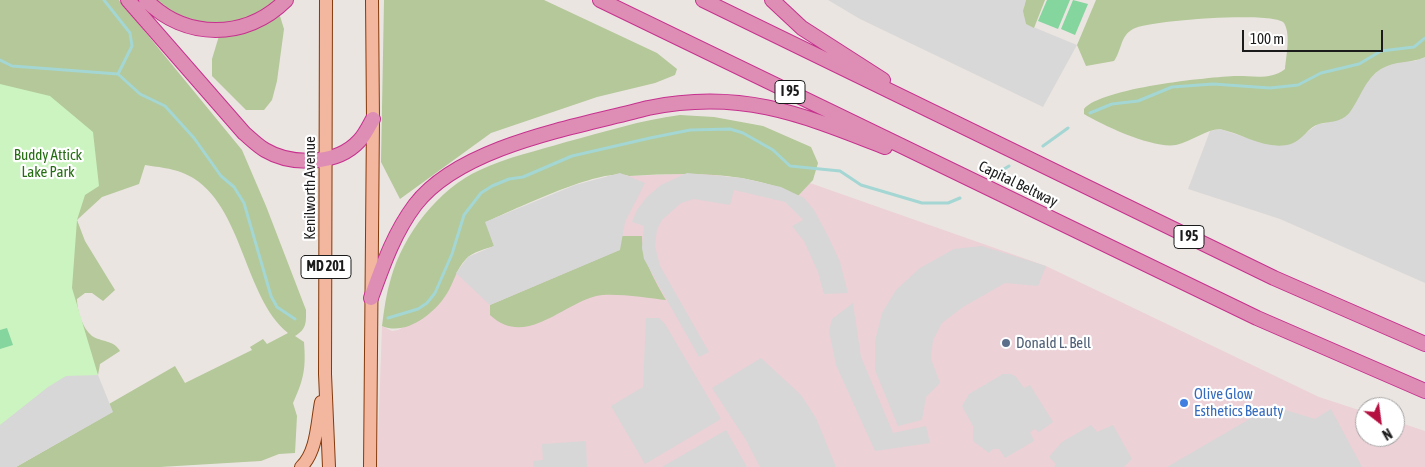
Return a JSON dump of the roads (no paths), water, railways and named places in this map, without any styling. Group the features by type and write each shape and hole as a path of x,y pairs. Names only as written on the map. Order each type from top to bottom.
{"highway":[{"path":"128,0 256,144 266,151 298,160 327,159 351,148 359,141 373,119"},
{"path":"146,0 171,20 191,28 213,31 233,29 253,23 276,10 286,0"},
{"name":"Capital Beltway","path":"600,0 1257,318 1425,390"},
{"name":"Capital Beltway","path":"703,0 1274,278 1425,344"},
{"path":"772,0 785,14 820,41 956,124"},
{"path":"371,298 386,256 404,222 427,192 457,168 472,160 515,144 669,104 721,102 784,110 979,184"}],"main road":[{"name":"Kenilworth Avenue","path":"326,0 325,374 329,467"},
{"name":"MD 201","path":"370,467 373,119 372,0"},
{"path":"300,467 307,461 312,450 325,374"}],"waterway":[{"path":"104,0 130,33 132,46 118,74"},
{"path":"1090,113 1112,104 1138,101 1172,87 1213,84 1270,88 1298,85 1321,73 1359,64 1381,51 1414,47 1425,38"},
{"path":"0,60 12,66 118,74 140,94 165,106 194,138 221,176 234,187 244,203 271,296 277,307 295,319"},
{"path":"1043,146 1068,128"},
{"path":"388,318 418,309 427,303 435,293 452,254 464,215 481,193 509,179 523,177 572,156 650,138 690,130 730,129 743,133 773,150 790,166 840,171 861,185 922,203 948,203 960,198"},
{"path":"994,175 1009,166"}],"place":[{"name":"Donald L. Bell","path":"1006,343"},
{"name":"Olive Glow Esthetics Beauty","path":"1184,403"}],"park label":[{"name":"Buddy Attick Lake Park","path":"48,164"}]}
